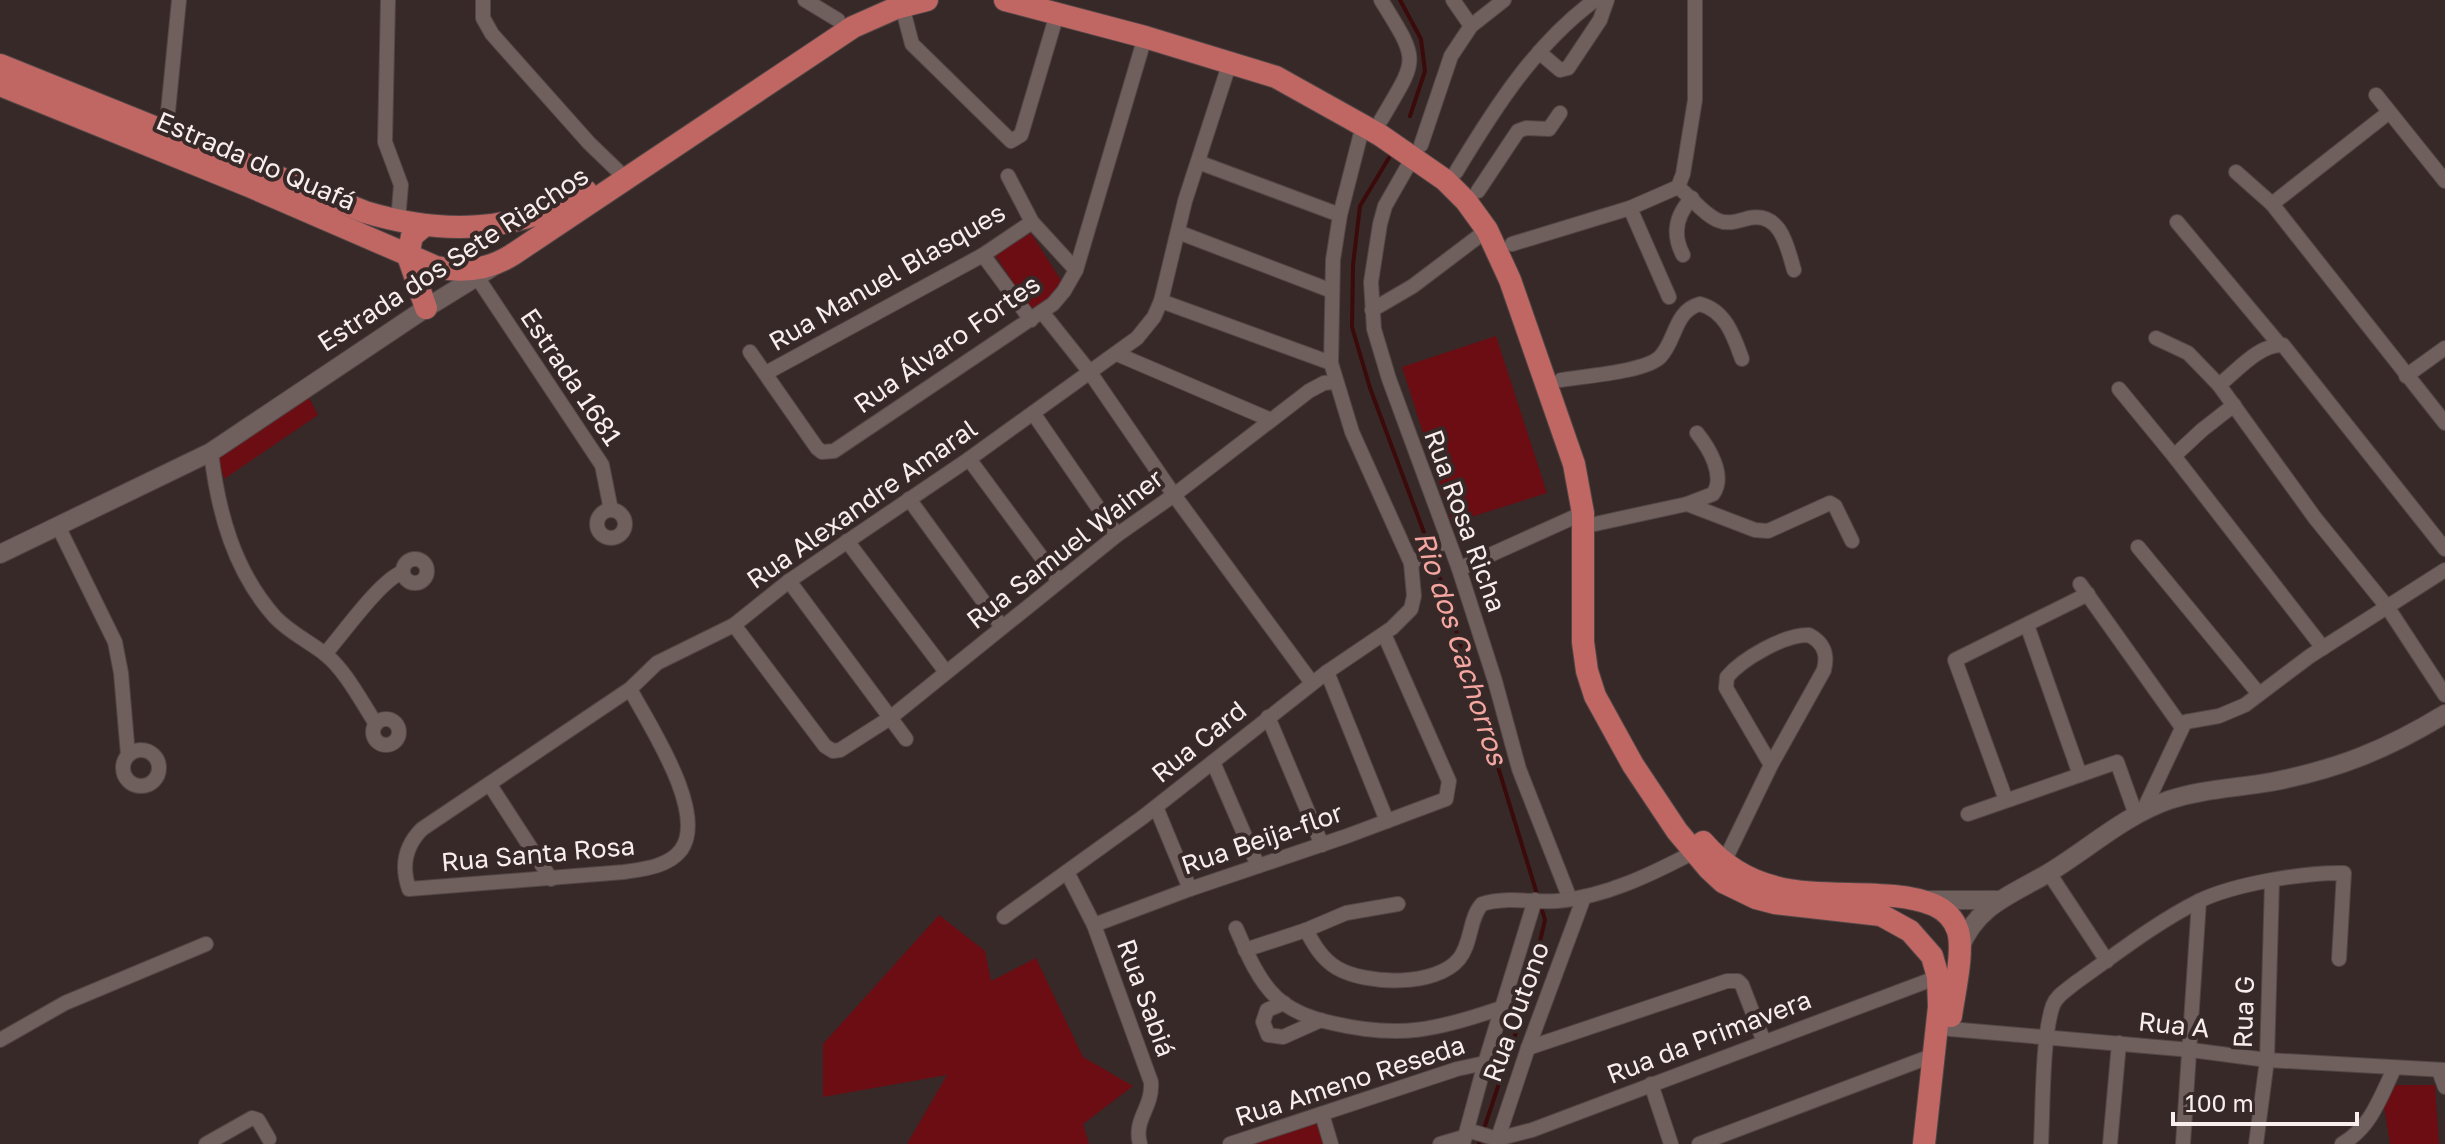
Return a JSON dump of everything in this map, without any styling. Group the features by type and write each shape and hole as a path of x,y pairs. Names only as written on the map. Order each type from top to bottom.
{"main road":[{"name":"Estrada dos Sete Riachos","path":"425,225 464,228 505,223 567,202 618,171 838,20 892,3 927,0"},
{"path":"1005,0 1058,7 1290,70 1314,80 1393,136 1466,201 1487,230 1510,280 1566,437 1589,518 1595,627 1602,675 1631,735 1674,803 1695,833 1724,862 1758,883 1796,892 1919,900 1948,914 1958,930 1959,950 1937,1144"},
{"name":"Estrada dos Sete Riachos","path":"494,266 892,3"},
{"path":"1058,7 1294,85 1456,172 1478,191 1512,244 1584,450 1593,491 1582,608 1587,671 1595,696 1633,765 1677,831 1723,882 1756,898 1793,906 1869,913 1902,925 1935,966 1939,1007 1924,1144"},
{"name":"Estrada do Quafá","path":"0,65 365,212 425,225"},
{"name":"Estrada do Quafá","path":"0,85 249,186 408,256 446,269 494,266"},
{"path":"494,266 513,238 505,223"},
{"path":"425,225 412,236 408,256 426,308"},
{"path":"1902,925 1907,913 1919,900"},
{"path":"1935,966 1959,950"}],"street":[{"path":"166,132 179,0"},
{"path":"388,0 385,131 388,156 401,185 398,221"},
{"path":"483,0 483,18 492,34 618,171"},
{"path":"805,0 838,20"},
{"path":"1381,0 1407,41 1410,64 1393,136"},
{"path":"1453,0 1471,26"},
{"path":"1442,543 1414,561 1352,432 1331,363 1333,260 1340,215 1471,26 1504,0"},
{"path":"1456,172 1498,105 1539,52 1595,0"},
{"path":"1539,52 1560,70 1568,68 1600,20 1607,0"},
{"path":"1512,244 1630,208 1678,187 1683,174 1695,100 1695,0"},
{"path":"892,3 912,44 1011,141 1021,135 1058,7"},
{"name":"Rua Álvaro Fortes","path":"766,373 817,448 822,452 834,451 1036,316 1064,291 1076,270 1145,37"},
{"name":"Rua Alexandre Amaral","path":"409,889 406,854 413,838 422,829 630,689 657,663 734,625 789,581 1117,354 1146,328 1161,301 1198,162 1230,62"},
{"path":"2376,95 2445,181"},
{"path":"1478,191 1518,131 1526,128 1549,129 1560,113"},
{"path":"2272,204 2388,113"},
{"name":"Rua Rosa Richa","path":"1393,136 1390,196 1380,224 1371,282 1374,329 1442,543 1459,569 1495,681 1557,900"},
{"path":"1198,162 1340,215"},
{"path":"2236,172 2272,204 2445,423"},
{"path":"1008,176 1032,222 1076,270"},
{"path":"1678,187 1708,214 1725,222 1752,218 1770,220 1781,232 1794,270"},
{"path":"1683,255 1676,226 1683,207 1692,198"},
{"path":"1630,208 1669,297"},
{"name":"Rua Manuel Blasques","path":"766,373 983,255 1032,222"},
{"path":"2177,222 2279,344 2288,348 2445,549"},
{"path":"1372,310 1413,286 1487,230"},
{"path":"1178,232 1332,291"},
{"path":"983,255 1089,371 1174,495 1312,683"},
{"name":"Estrada dos Sete Riachos","path":"0,554 211,452 494,266"},
{"name":"Estrada 1681","path":"494,266 602,465 611,510"},
{"path":"1161,301 1331,363"},
{"path":"1561,380 1653,362 1660,357 1678,321 1690,308 1700,304 1716,311 1724,320 1742,359"},
{"path":"2156,338 2188,353 2219,385 2315,518 2388,608 2445,695"},
{"path":"2219,385 2260,352 2279,344"},
{"path":"2406,376 2445,348"},
{"path":"750,352 766,373"},
{"path":"1117,354 1271,420"},
{"name":"Rua Samuel Wainer","path":"734,625 825,746 833,751 840,750 890,718 1117,535 1271,420 1317,386 1335,382"},
{"path":"2119,389 2323,648"},
{"path":"2174,456 2234,405"},
{"path":"1033,413 1117,535"},
{"path":"1459,569 1589,518 1687,504 1713,494 1718,484 1711,455 1697,433"},
{"path":"211,452 222,514 236,559 256,594 277,620 325,654 347,679 376,724"},
{"path":"969,459 1059,581"},
{"path":"909,499 1002,627"},
{"path":"1687,504 1761,532 1775,530 1830,503 1835,506 1852,541"},
{"path":"58,526 115,642 128,755"},
{"path":"847,541 946,672"},
{"path":"2138,547 2259,694"},
{"name":"Rua Card","path":"1004,917 1156,807 1312,683 1384,634 1407,614 1414,596 1414,561"},
{"path":"2140,813 2181,726 2189,720 2232,712 2323,648 2445,570"},
{"path":"325,654 379,591 403,572"},
{"path":"789,581 906,739"},
{"path":"2006,800 1955,660 2027,625 2084,589 2181,726"},
{"path":"2027,625 2080,775"},
{"name":"Rua Beija-flor","path":"1094,925 1446,799 1449,781 1384,634"},
{"path":"1724,862 1771,765 1824,670 1826,654 1823,646 1809,635 1790,637 1730,673 1726,688 1771,765"},
{"path":"1327,672 1387,821"},
{"name":"Rua Santa Rosa","path":"409,889 652,868 681,850 687,835 689,815 685,794 630,689"},
{"path":"1959,950 1976,919 2000,900 2049,873 2140,813 2194,794 2273,781 2355,761 2445,714"},
{"path":"1268,717 1322,845"},
{"path":"1213,762 1258,866"},
{"path":"1968,814 2117,762 2140,813"},
{"path":"490,785 551,879"},
{"path":"1156,807 1190,889"},
{"path":"1306,930 1317,949 1336,967 1360,975 1414,980 1443,973 1457,961 1467,948 1476,913 1482,904 1557,900 1643,877 1694,852"},
{"name":"Rua Sabiá","path":"1067,872 1094,925 1151,1082 1151,1101 1137,1131 1140,1144"},
{"path":"2041,1144 2053,1005 2060,995 2107,961 2199,901 2236,888 2327,872 2344,873 2339,959"},
{"path":"2049,873 2107,961"},
{"name":"Rua G","path":"2256,1144 2267,1060 2272,882"},
{"path":"1467,1136 1501,1008 1557,900"},
{"name":"Rua Outono","path":"1495,1140 1528,1048 1557,900"},
{"path":"1919,900 2000,900"},
{"path":"2183,1144 2199,901"},
{"path":"1245,950 1346,913 1398,904"},
{"path":"1236,928 1261,978 1276,997 1296,1011 1321,1020 1373,1031 1421,1031 1501,1008"},
{"path":"0,1040 65,1003 206,944"},
{"name":"Rua da Primavera","path":"1495,1140 1532,1130 1764,1042 1935,966"},
{"path":"1528,1048 1723,981 1738,981 1742,985 1764,1042"},
{"path":"1284,1003 1267,1010 1263,1022 1268,1035 1283,1037 1321,1020"},
{"name":"Rua A","path":"1950,1029 2191,1050 2267,1060 2442,1071"},
{"path":"2110,1144 2119,1043"},
{"path":"1699,1144 1934,1055"},
{"name":"Rua Ameno Reseda","path":"1231,1144 1457,1069 1485,1063"},
{"path":"2342,1144 2365,1126 2394,1069"},
{"path":"2442,1071 2445,1087"},
{"path":"1651,1084 1671,1144"},
{"path":"1322,1114 1331,1144"},
{"path":"206,1144 246,1119 258,1120 269,1139"},
{"path":"1440,1144 1467,1136 1495,1140"}],"shaded area":[{"path":"1031,233 1064,285 1032,311 995,255"},
{"path":"1496,336 1547,493 1452,523 1402,367"},
{"path":"308,396 318,415 224,479 217,453"},
{"path":"939,915 985,951 991,981 1036,958 1083,1057 1133,1086 1083,1124 1089,1144 907,1144 947,1075 823,1097 823,1044"},
{"path":"2396,1085 2435,1085 2439,1144 2390,1144 2384,1107"},
{"path":"1320,1118 1328,1144 1239,1144"}],"waterway":[{"name":"Rio dos Cachorros","path":"1400,0 1421,39 1425,71 1410,116"},
{"name":"Rio dos Cachorros","path":"1390,156 1360,206 1353,265 1352,327 1370,388 1435,562 1545,920 1525,1005 1479,1144"}]}
